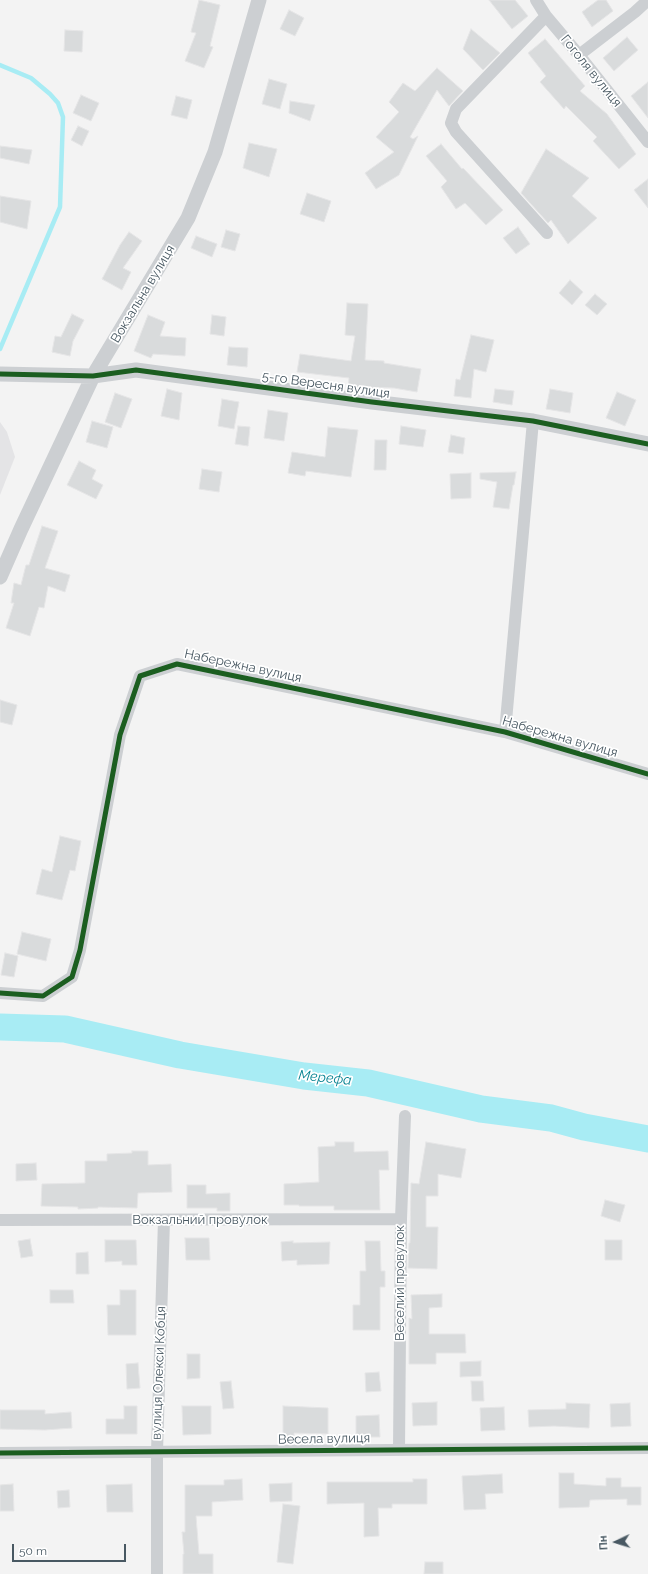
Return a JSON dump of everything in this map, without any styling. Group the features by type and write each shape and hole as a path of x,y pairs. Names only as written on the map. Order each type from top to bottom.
{"street":[{"name":"Вокзальна вулиця","path":"0,577 24,522 93,376 188,218 215,152 259,0"},
{"name":"Гоголя вулиця","path":"536,0 546,16 648,142"},
{"path":"579,55 635,12 648,0"},
{"path":"546,16 456,109 451,123 456,132 547,233"},
{"name":"5-го Вересня вулиця","path":"0,374 93,376 136,370 372,402 533,421 648,444"},
{"path":"505,732 533,421"},
{"name":"Набережна вулиця","path":"0,993 43,996 72,977 80,950 120,735 140,676 177,664 505,732 648,774"},
{"name":"Веселий провулок","path":"399,1449 401,1220 405,1116"},
{"name":"Вокзальний провулок","path":"0,1220 401,1220"},
{"name":"вулиця Олекси Кобця","path":"158,1574 157,1452 164,1220"},
{"name":"Весела вулиця","path":"0,1453 648,1448"}],"shaded area":[{"path":"0,422 7,432 15,457 0,495"}],"building":[{"path":"199,0 220,5 210,46 213,47 204,68 185,61 196,33 191,32"},
{"path":"489,0 515,0 528,16 512,29"},
{"path":"598,0 606,0 613,11 592,27 582,12"},
{"path":"289,10 304,18 295,36 280,29"},
{"path":"471,29 500,53 483,70 463,49"},
{"path":"65,30 83,31 82,52 64,51"},
{"path":"627,37 638,50 614,71 603,58"},
{"path":"545,39 585,86 580,91 607,114 636,154 619,169 593,141 597,137 566,106 564,109 540,82 546,76 528,53"},
{"path":"437,68 463,91 449,106 437,90 410,137 413,139 418,136 399,175 376,189 365,173 394,152 376,137 399,112 389,102 403,83 415,91"},
{"path":"269,79 287,84 280,109 262,104"},
{"path":"648,82 648,118 631,96"},
{"path":"81,95 99,103 91,121 73,113"},
{"path":"176,96 192,100 187,119 171,115"},
{"path":"290,101 315,105 310,121 289,113"},
{"path":"78,126 89,131 82,146 71,140"},
{"path":"249,143 277,149 269,177 243,168"},
{"path":"441,144 462,169 463,168 503,210 486,225 465,203 456,209 441,187 447,181 426,156"},
{"path":"0,146 32,150 29,164 0,158"},
{"path":"546,149 589,178 572,196 597,218 568,244 551,220 548,223 521,193"},
{"path":"648,179 648,208 634,190"},
{"path":"307,193 331,201 324,222 300,214"},
{"path":"0,196 31,201 27,229 0,222"},
{"path":"518,227 530,244 516,254 503,238"},
{"path":"226,230 240,234 235,251 221,247"},
{"path":"129,232 142,241 123,268 131,272 122,290 102,279 120,245"},
{"path":"196,236 217,244 212,257 191,248"},
{"path":"570,280 583,292 572,305 559,293"},
{"path":"595,294 607,304 597,315 585,305"},
{"path":"347,303 368,304 365,360 384,361 384,363 421,369 417,392 394,388 361,387 360,391 348,389 349,378 297,372 300,354 351,361 355,336 345,335"},
{"path":"72,314 84,320 73,341 70,356 52,352 55,336 61,337"},
{"path":"148,315 165,322 160,336 186,338 185,356 153,354 151,358 134,351"},
{"path":"212,315 226,317 224,336 210,334"},
{"path":"471,335 494,340 486,372 474,369 471,398 454,396 456,379 460,380"},
{"path":"229,347 248,348 247,367 227,365"},
{"path":"167,389 182,393 179,420 161,416"},
{"path":"495,389 514,391 512,405 493,402"},
{"path":"550,389 573,393 570,413 546,409"},
{"path":"617,392 636,400 625,426 606,418"},
{"path":"115,393 132,399 121,428 105,422"},
{"path":"222,399 239,402 234,429 218,426"},
{"path":"268,410 288,413 284,441 264,438"},
{"path":"92,421 113,427 107,448 86,442"},
{"path":"238,426 250,427 248,446 235,444"},
{"path":"401,426 426,430 423,447 399,444"},
{"path":"328,427 358,430 351,477 306,471 305,476 288,473 292,452 325,457"},
{"path":"451,435 465,438 463,454 448,452"},
{"path":"375,440 387,440 386,470 374,470"},
{"path":"79,461 96,470 92,479 103,485 96,499 67,485"},
{"path":"202,469 222,472 219,492 199,489"},
{"path":"516,472 509,509 493,507 497,482 480,479 480,473"},
{"path":"471,473 471,498 451,499 450,474"},
{"path":"42,526 58,531 45,568 70,575 65,592 48,586 44,608 39,607 30,636 6,628 14,603 11,603 14,583 21,585 26,565 29,565"},
{"path":"0,700 17,705 12,725 0,722"},
{"path":"60,836 81,841 75,871 70,870 62,900 36,894 42,869 52,872"},
{"path":"22,932 51,939 46,961 17,954"},
{"path":"5,953 18,956 14,977 1,975"},
{"path":"335,1142 354,1142 354,1152 388,1151 389,1170 379,1170 380,1210 334,1210 334,1206 284,1205 284,1184 319,1182 318,1147 335,1146"},
{"path":"426,1142 466,1149 461,1178 438,1174 438,1196 426,1196 426,1227 438,1227 437,1269 408,1268 411,1183 419,1184"},
{"path":"132,1151 148,1151 148,1165 171,1164 172,1192 138,1193 137,1208 98,1207 78,1209 78,1207 41,1206 42,1184 85,1183 85,1161 107,1161 107,1154 132,1153"},
{"path":"36,1163 37,1180 16,1181 16,1164"},
{"path":"187,1185 206,1185 206,1194 230,1193 230,1211 217,1211 217,1208 187,1208"},
{"path":"605,1200 625,1205 620,1222 601,1216"},
{"path":"185,1238 209,1238 210,1260 186,1260"},
{"path":"30,1239 33,1256 21,1258 18,1241"},
{"path":"105,1240 136,1240 137,1265 122,1265 122,1261 105,1262"},
{"path":"605,1240 622,1240 622,1260 605,1260"},
{"path":"293,1241 293,1243 330,1242 329,1264 297,1265 297,1260 282,1261 281,1242"},
{"path":"365,1241 380,1241 381,1271 385,1271 385,1287 380,1287 380,1330 353,1330 353,1305 360,1305 360,1271 366,1271"},
{"path":"88,1252 89,1274 76,1274 76,1253"},
{"path":"50,1290 73,1290 74,1303 50,1303"},
{"path":"120,1290 136,1290 136,1335 108,1335 107,1305 120,1305"},
{"path":"442,1294 442,1307 429,1308 429,1334 465,1334 466,1353 436,1353 436,1364 409,1364 409,1318 412,1319 411,1295"},
{"path":"187,1354 200,1354 200,1378 187,1379"},
{"path":"481,1361 481,1376 460,1377 460,1362"},
{"path":"138,1363 140,1388 127,1389 126,1364"},
{"path":"379,1372 381,1391 366,1392 365,1373"},
{"path":"231,1381 234,1408 223,1409 220,1382"},
{"path":"471,1381 483,1381 484,1401 472,1401"},
{"path":"437,1402 437,1425 413,1426 412,1403"},
{"path":"566,1403 590,1404 589,1428 554,1426 529,1427 528,1410 566,1409"},
{"path":"630,1403 631,1426 611,1427 610,1404"},
{"path":"124,1406 137,1406 137,1434 106,1434 106,1419 124,1419"},
{"path":"182,1406 211,1406 211,1434 183,1435"},
{"path":"283,1406 328,1408 328,1434 294,1433 294,1437 283,1436"},
{"path":"504,1407 505,1430 481,1431 480,1408"},
{"path":"0,1410 45,1410 45,1414 71,1412 72,1428 45,1430 0,1429"},
{"path":"379,1415 380,1437 356,1437 356,1416"},
{"path":"559,1473 574,1473 574,1484 606,1486 606,1478 621,1478 621,1487 641,1487 641,1505 627,1505 627,1499 590,1500 589,1507 559,1508"},
{"path":"502,1474 503,1493 485,1494 486,1509 464,1510 462,1476"},
{"path":"242,1479 243,1500 212,1502 212,1516 196,1516 199,1554 213,1554 213,1574 183,1574 184,1554 182,1532 185,1532 185,1485 224,1485 224,1480"},
{"path":"413,1479 427,1479 427,1504 392,1504 392,1508 378,1508 379,1536 364,1537 364,1503 327,1504 327,1482 413,1482"},
{"path":"292,1483 292,1501 270,1502 269,1484"},
{"path":"13,1484 14,1511 0,1511 0,1485"},
{"path":"132,1484 133,1512 107,1512 106,1485"},
{"path":"69,1490 70,1507 58,1508 57,1491"},
{"path":"283,1504 300,1506 293,1564 277,1562"},
{"path":"425,1562 443,1562 443,1574 424,1574"}],"waterway":[{"path":"0,65 31,78 58,103 63,117 60,207 0,349"},
{"name":"Мерефа","path":"0,1027 65,1029 180,1055 304,1076 368,1083 481,1109 551,1118 584,1127 648,1139"}],"cycle path":[{"path":"0,374 93,376 136,370 372,402 533,421 648,444"},
{"path":"0,993 43,996 72,977 80,950 120,735 140,676 177,664 505,732 648,774"},
{"path":"0,1453 648,1448"}]}
